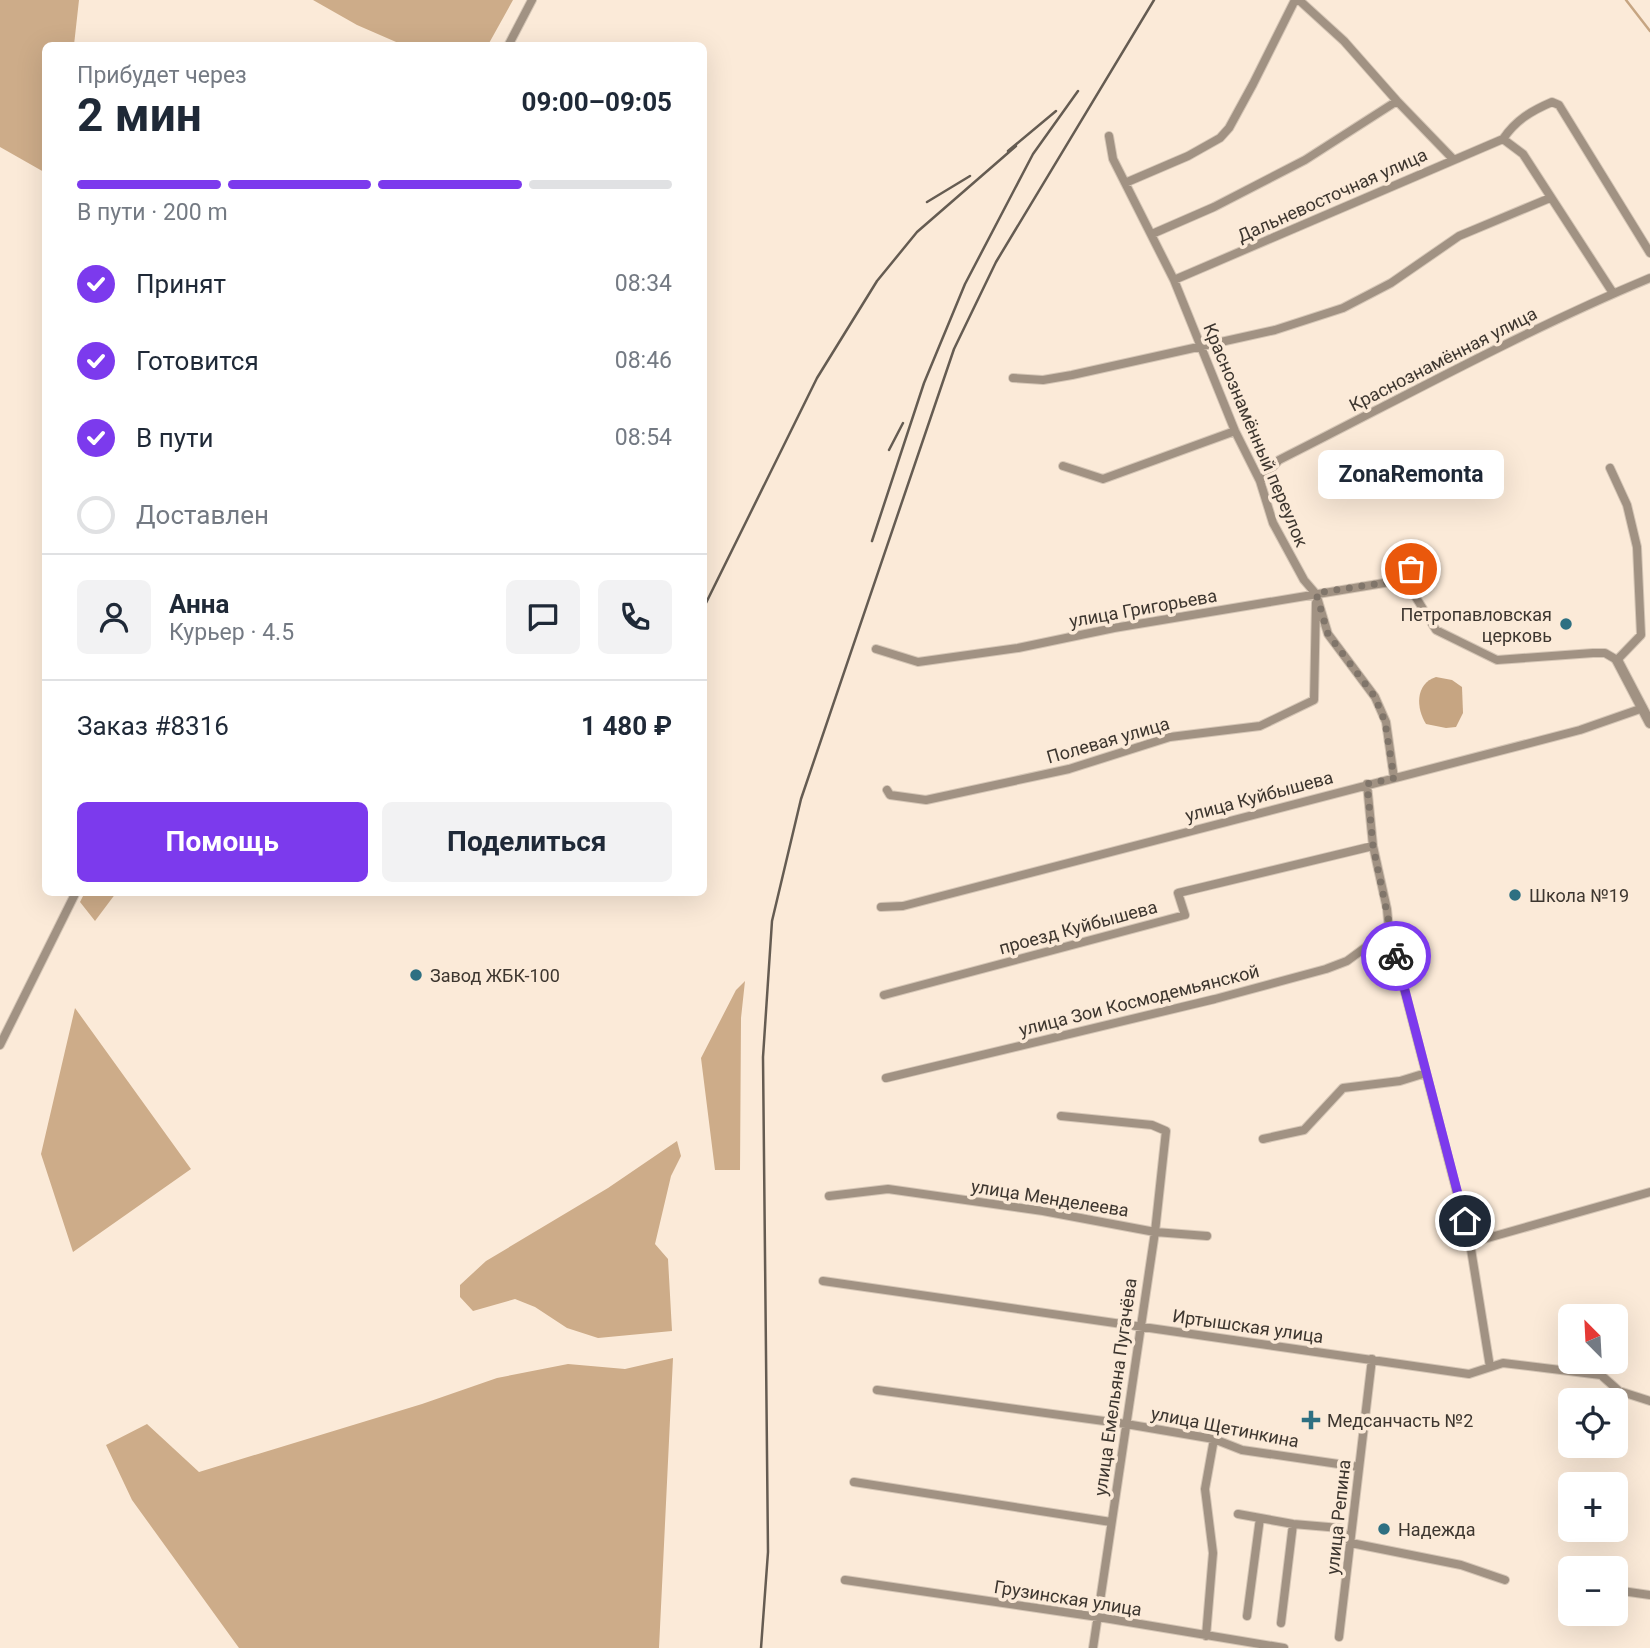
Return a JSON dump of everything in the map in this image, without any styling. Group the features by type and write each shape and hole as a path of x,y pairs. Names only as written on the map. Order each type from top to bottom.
{"street":[{"path":"510,42 532,0"},
{"path":"1125,183 1188,156 1220,138 1253,84 1297,0 1344,41 1453,159"},
{"path":"1152,234 1214,207 1306,160 1397,101"},
{"path":"1612,293 1523,154 1503,139 1512,127 1529,112 1552,102 1559,105 1650,253"},
{"name":"Краснознамённый переулок","path":"1108,136 1113,159 1174,280 1235,431 1259,481 1273,523 1304,580 1316,593 1328,634 1375,697 1385,722 1394,778"},
{"name":"Дальневосточная улица","path":"1174,280 1503,139"},
{"path":"1013,378 1042,380 1072,375 1275,330 1343,308 1391,283 1459,236 1550,198"},
{"name":"Краснознамённая улица","path":"1259,481 1279,460 1436,379 1612,293 1650,278"},
{"path":"1063,466 1103,479 1235,431"},
{"path":"1610,468 1627,505 1637,547 1641,635 1617,660"},
{"path":"1411,569 1402,580 1436,630 1497,660 1605,653 1617,660 1650,723"},
{"name":"улица Григорьева","path":"876,649 918,662 1018,648 1127,626 1402,580"},
{"name":"Полевая улица","path":"887,790 896,798 926,800 1069,769 1170,737 1260,726 1294,711 1314,700 1316,593"},
{"name":"улица Куйбышева","path":"881,907 903,906 1580,730 1643,708"},
{"path":"1367,784 1373,846 1389,930 1470,1243 1490,1367"},
{"name":"проезд Куйбышева","path":"884,995 1185,915 1178,893 1373,846"},
{"path":"0,1045 74,896"},
{"name":"улица Зои Космодемьянской","path":"886,1078 1214,999 1326,969 1347,961 1389,930"},
{"path":"1263,1139 1304,1130 1343,1088 1400,1080 1426,1073"},
{"name":"улица Емельяна Пугачёва","path":"1061,1115 1152,1125 1166,1131 1155,1232 1094,1648"},
{"name":"улица Менделеева","path":"830,1196 888,1189 1043,1211 1155,1232 1207,1236"},
{"path":"1470,1243 1650,1192"},
{"name":"Иртышская улица","path":"823,1281 1469,1374 1503,1363 1601,1375 1616,1388"},
{"name":"улица Репина","path":"1339,1637 1371,1359"},
{"name":"улица Щетинкина","path":"877,1390 1214,1438 1242,1450 1359,1467"},
{"name":"Иртышская улица","path":"1628,1394 1650,1401"},
{"path":"1206,1636 1213,1553 1205,1489 1214,1438"},
{"path":"854,1482 1111,1522"},
{"path":"1238,1514 1293,1524 1340,1528 1351,1543 1461,1565 1505,1580"},
{"path":"1247,1616 1260,1518"},
{"path":"1281,1623 1293,1524"},
{"name":"Грузинская улица","path":"845,1580 1098,1617 1284,1648"},
{"path":"1628,1591 1650,1594"}],"shaded area":[{"path":"0,0 79,0 74,42 42,42 42,171 0,147"},
{"path":"313,0 513,0 490,42 396,42 357,25"},
{"path":"1436,677 1452,680 1462,687 1463,713 1456,727 1426,724 1420,711 1421,691 1429,680"},
{"path":"83,896 114,896 95,921 80,902"},
{"path":"745,981 741,1018 740,1170 715,1170 701,1058 736,990"},
{"path":"75,1008 191,1169 73,1252 41,1154"},
{"path":"677,1141 681,1156 671,1176 655,1244 668,1259 672,1331 598,1338 567,1328 535,1307 515,1299 473,1311 460,1297 460,1285 486,1261 608,1188"},
{"path":"673,1358 659,1648 239,1648 132,1500 106,1445 147,1424 199,1472 422,1404 497,1378 568,1364 625,1369"}],"waterway":[{"path":"1626,0 1650,31"}],"railway":[{"path":"761,1648 768,1552 763,1057 772,921 801,799 954,349 996,262 1154,0"},
{"path":"872,541 924,383 965,284 1033,154 1078,91"},
{"path":"1008,151 1056,111"},
{"path":"707,601 817,378 877,281 917,232 1016,146"},
{"path":"927,202 970,176"},
{"path":"889,450 903,423"}],"way so far":[{"path":"1396,956 1373,846 1367,784 1394,778 1385,722 1375,697 1328,634 1316,593 1402,580 1411,569"}],"place":[{"name":"ZonaRemonta","path":"1411,569"},
{"name":"Петропавловская церковь","path":"1566,624"},
{"name":"Школа №19","path":"1515,895"},
{"name":"Завод ЖБК-100","path":"416,975"},
{"name":"Медсанчасть №2","path":"1311,1420"},
{"name":"Надежда","path":"1384,1529"}],"route":[{"path":"1396,956 1465,1221"}]}
